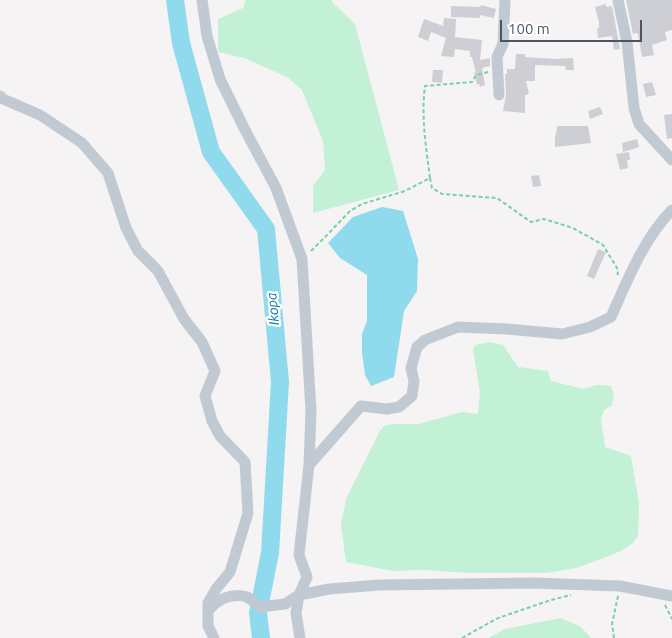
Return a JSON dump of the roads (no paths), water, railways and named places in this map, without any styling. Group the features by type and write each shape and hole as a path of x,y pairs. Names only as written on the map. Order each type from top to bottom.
{"street":[{"path":"202,0 207,36 220,79 276,188 302,259 311,411 310,465 299,555 307,577 299,595 296,613 300,638"},
{"path":"499,94 497,57 503,44 505,0"},
{"path":"618,0 627,42 634,108 639,124 672,160"},
{"path":"0,96 40,115 82,143 108,173 126,228 138,251 158,271 184,319 202,342 215,371 205,396 212,421 220,436 245,462 248,513 230,572 208,603 208,626 214,638"},
{"path":"310,465 360,406 387,409 398,407 412,396 414,381 410,368 417,347 425,340 458,327 562,334 590,327 611,317 630,275 660,222 672,210"},
{"path":"223,581 225,594 247,597 260,607 285,604 299,595 329,589 378,585 533,583 620,586 672,596"},
{"path":"208,611 216,602 231,596"}],"water":[{"path":"382,207 403,211 418,259 417,291 404,311 394,377 371,386 365,375 362,353 362,334 367,321 367,275 340,258 328,243 353,217"}],"waterway":[{"name":"Ikopa","path":"175,0 181,43 211,152 266,229 280,382 270,553 258,613 261,638"}]}
